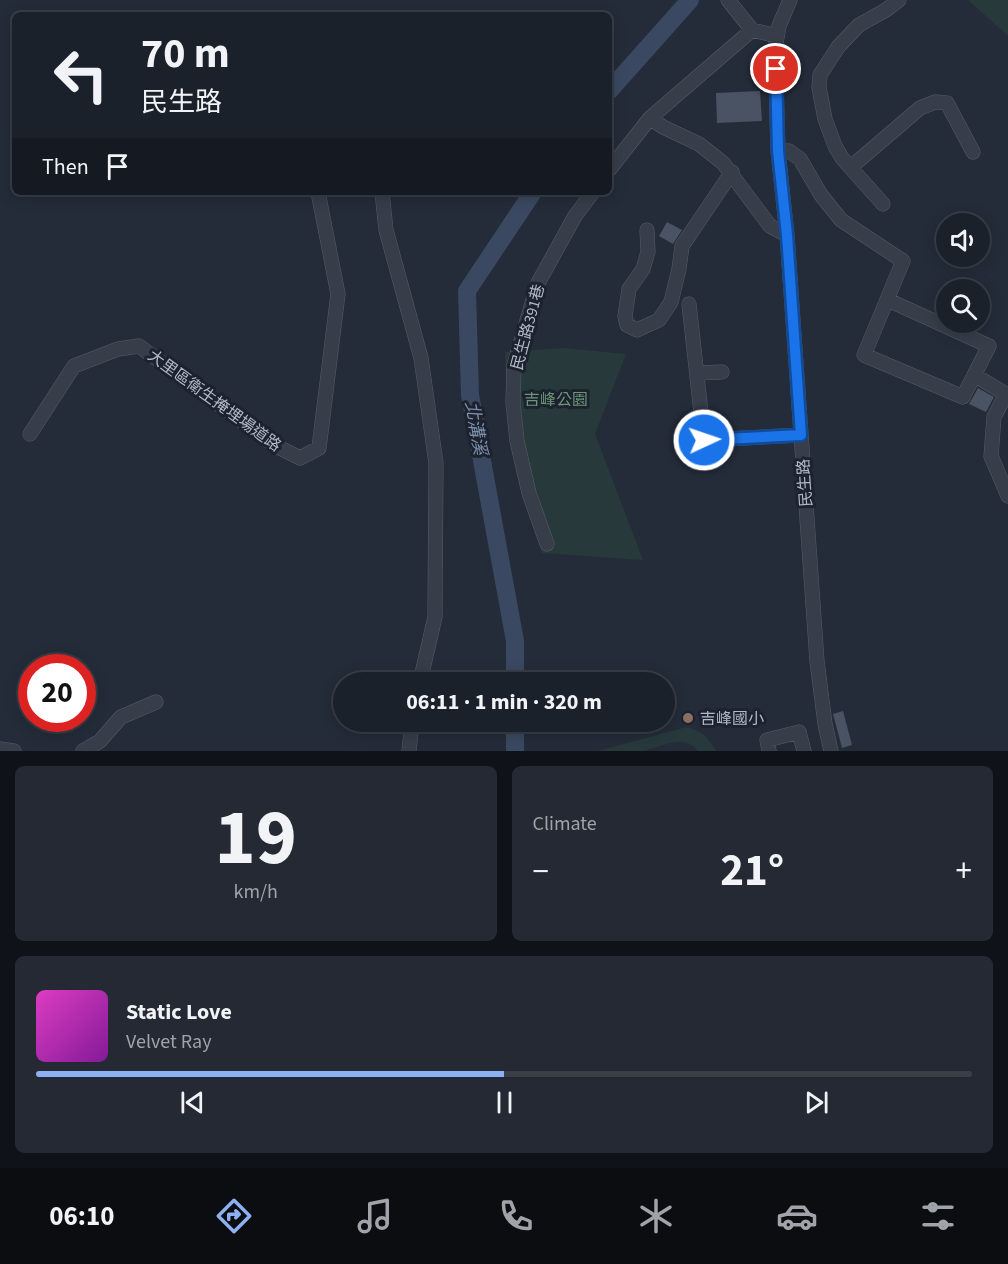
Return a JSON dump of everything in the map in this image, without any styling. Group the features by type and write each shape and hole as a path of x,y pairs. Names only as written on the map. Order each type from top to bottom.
{"street":[{"name":"民生路","path":"790,0 779,26 775,49 778,151 787,235 818,661 825,724 831,751"},
{"path":"883,204 842,158 835,146 825,119 819,87 820,75 838,47 859,26 899,0"},
{"path":"730,3 752,30 777,36"},
{"path":"612,166 650,118 752,30"},
{"path":"851,166 920,108 935,102 947,103 973,152"},
{"path":"650,118 663,127 699,144 732,172 770,226 787,235"},
{"path":"778,151 789,151 800,159 821,195 841,220 903,261 864,355 963,397 989,346 888,300"},
{"path":"647,230 648,252 643,269 629,289 625,316 627,325 637,330 659,320 671,302 679,268 681,246 732,172"},
{"name":"大里區衛生掩埋場道路","path":"30,434 74,366 118,349 139,346 274,446 300,458 319,448 338,294 319,195"},
{"path":"382,195 387,230 421,358 436,463 435,617 422,672"},
{"name":"民生路391巷","path":"547,544 529,493 517,441 513,403 514,365 538,283 575,216 591,195"},
{"path":"689,304 704,440 801,435"},
{"path":"697,373 722,372"},
{"path":"974,375 1006,394 994,417 991,456 1008,496"},
{"path":"83,751 100,741 121,717 156,702"},
{"path":"409,751 411,732"},
{"path":"769,751 767,740 799,732 804,751"},
{"path":"0,749 14,751"}],"green space":[{"path":"968,0 1008,0 1008,36"},
{"name":"吉峰公園","path":"563,348 626,354 595,434 643,560 542,553 508,429 505,352"},
{"path":"686,727 696,730 704,735 716,751 698,751 692,745 678,742 641,751 598,751 675,732 675,730"}],"building":[{"path":"760,91 762,121 717,123 716,93"},
{"path":"667,222 682,230 673,244 659,236"},
{"path":"978,388 994,397 986,412 969,404"},
{"path":"843,711 852,745 842,748 833,714"}],"waterway":[{"name":"北溝溪","path":"612,88 690,0"},
{"name":"北溝溪","path":"515,672 515,641 470,395 467,291 531,195"},
{"name":"北溝溪","path":"515,732 515,751"}],"place":[{"name":"吉峰國小","path":"688,718"}],"route":[{"path":"704,440 801,435 787,235 778,151 776,69"}]}
